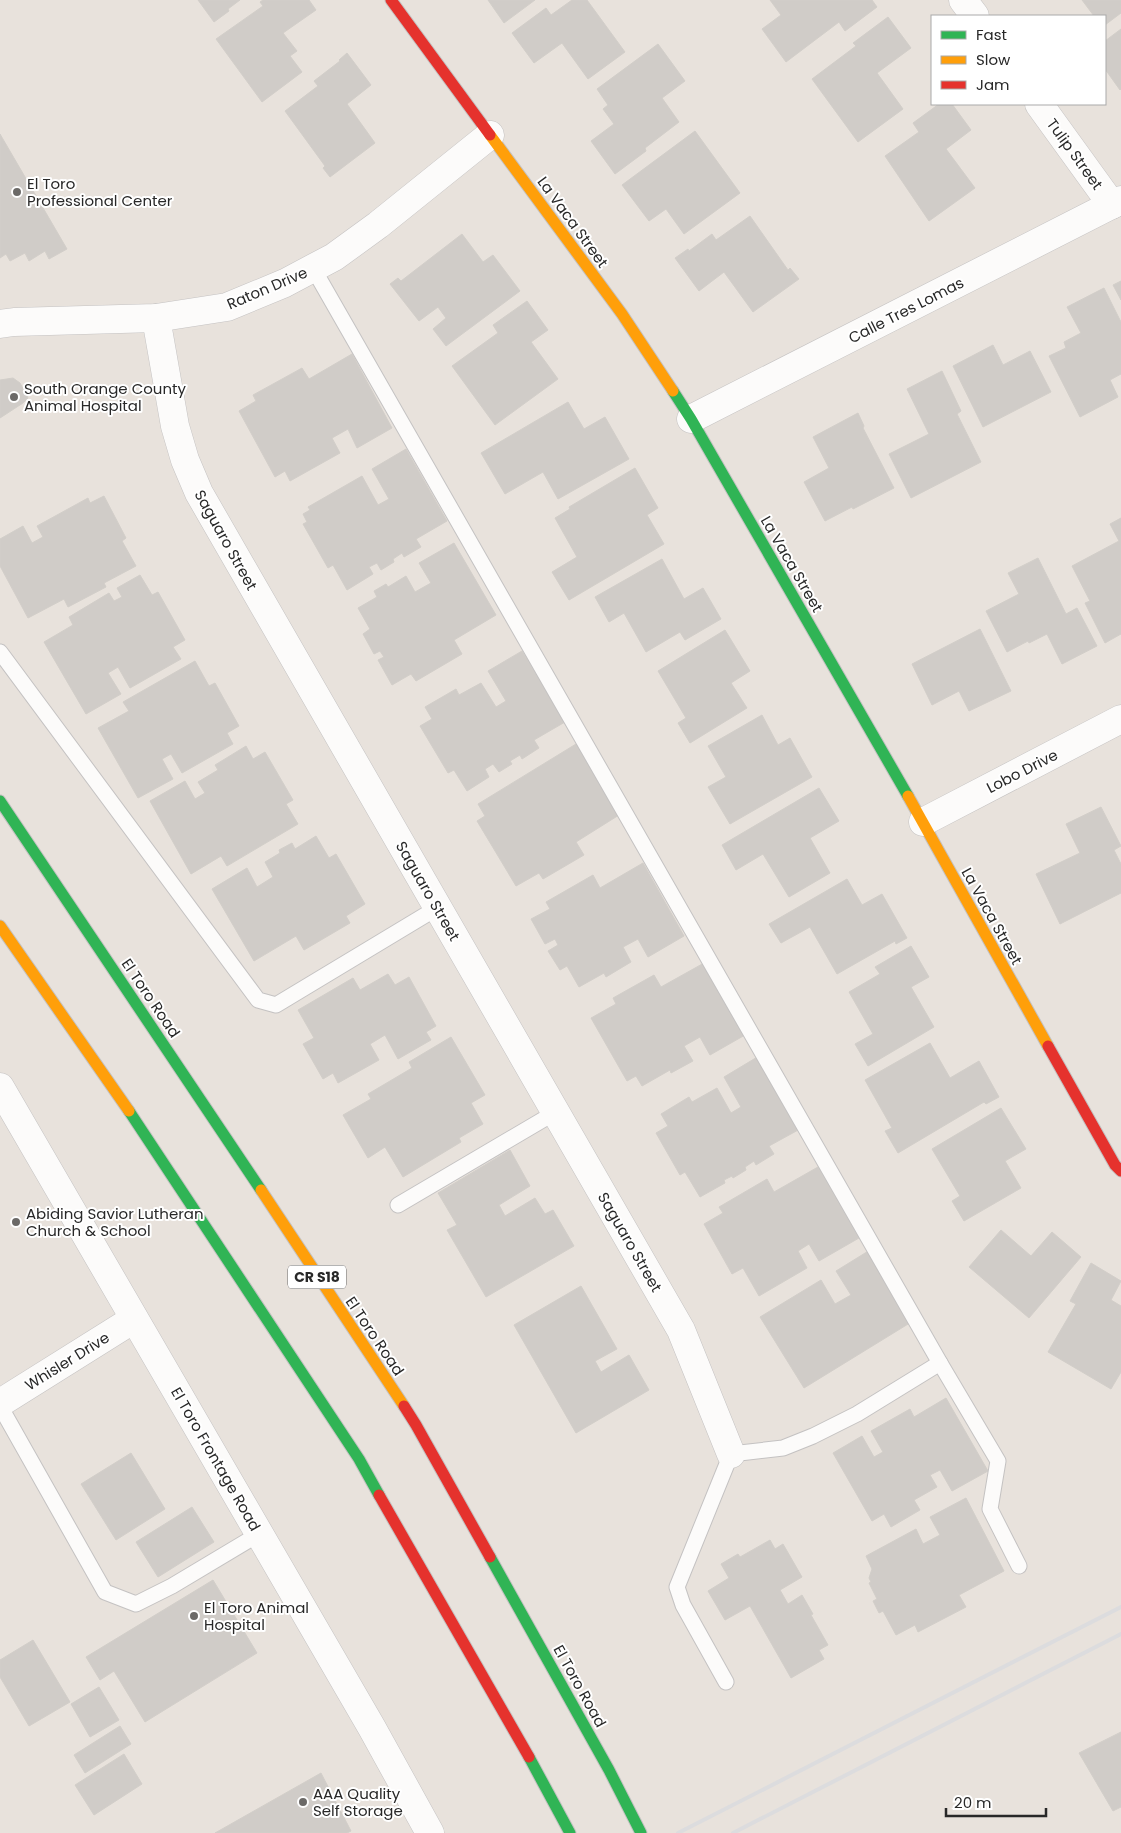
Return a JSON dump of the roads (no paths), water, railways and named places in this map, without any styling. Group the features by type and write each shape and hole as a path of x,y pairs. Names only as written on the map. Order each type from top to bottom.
{"main road":[{"name":"La Vaca Street","path":"391,0 622,314 691,419 923,822 1115,1166 1121,1171"},
{"name":"El Toro Road","path":"0,800 200,1097 416,1425 609,1770 641,1833"},
{"path":"0,926 139,1125 359,1459 552,1798 570,1833"}],"street":[{"path":"963,0 974,15"},
{"name":"Tulip Street","path":"1040,105 1117,203"},
{"name":"Raton Drive","path":"0,324 156,318 227,308 285,283 334,257 378,225 490,135"},
{"name":"Calle Tres Lomas","path":"691,419 1117,203"},
{"name":"Saguaro Street","path":"156,318 175,426 185,460 199,493 681,1330 731,1454"},
{"name":"Lobo Drive","path":"923,822 1121,719"},
{"name":"El Toro Frontage Road","path":"0,1087 372,1728 430,1833"},
{"name":"Whisler Drive","path":"0,1405 134,1319"}],"lane":[{"path":"313,268 940,1364 998,1461 990,1510 1019,1566"},
{"path":"0,652 258,1000 276,1005 437,908"},
{"path":"398,1205 556,1112"},
{"path":"726,1682 683,1605 678,1587 731,1454 783,1448 813,1436 857,1414 940,1364"},
{"path":"0,1405 105,1592 136,1604 172,1586 259,1534"}],"railway":[{"path":"678,1833 1121,1607"},
{"path":"733,1833 1121,1634"}],"place":[{"name":"El Toro Professional Center","path":"17,192"},
{"name":"South Orange County Animal Hospital","path":"14,397"},
{"name":"Abiding Savior Lutheran Church & School","path":"16,1222"},
{"name":"El Toro Animal Hospital","path":"194,1616"},
{"name":"AAA Quality Self Storage","path":"303,1802"}]}
